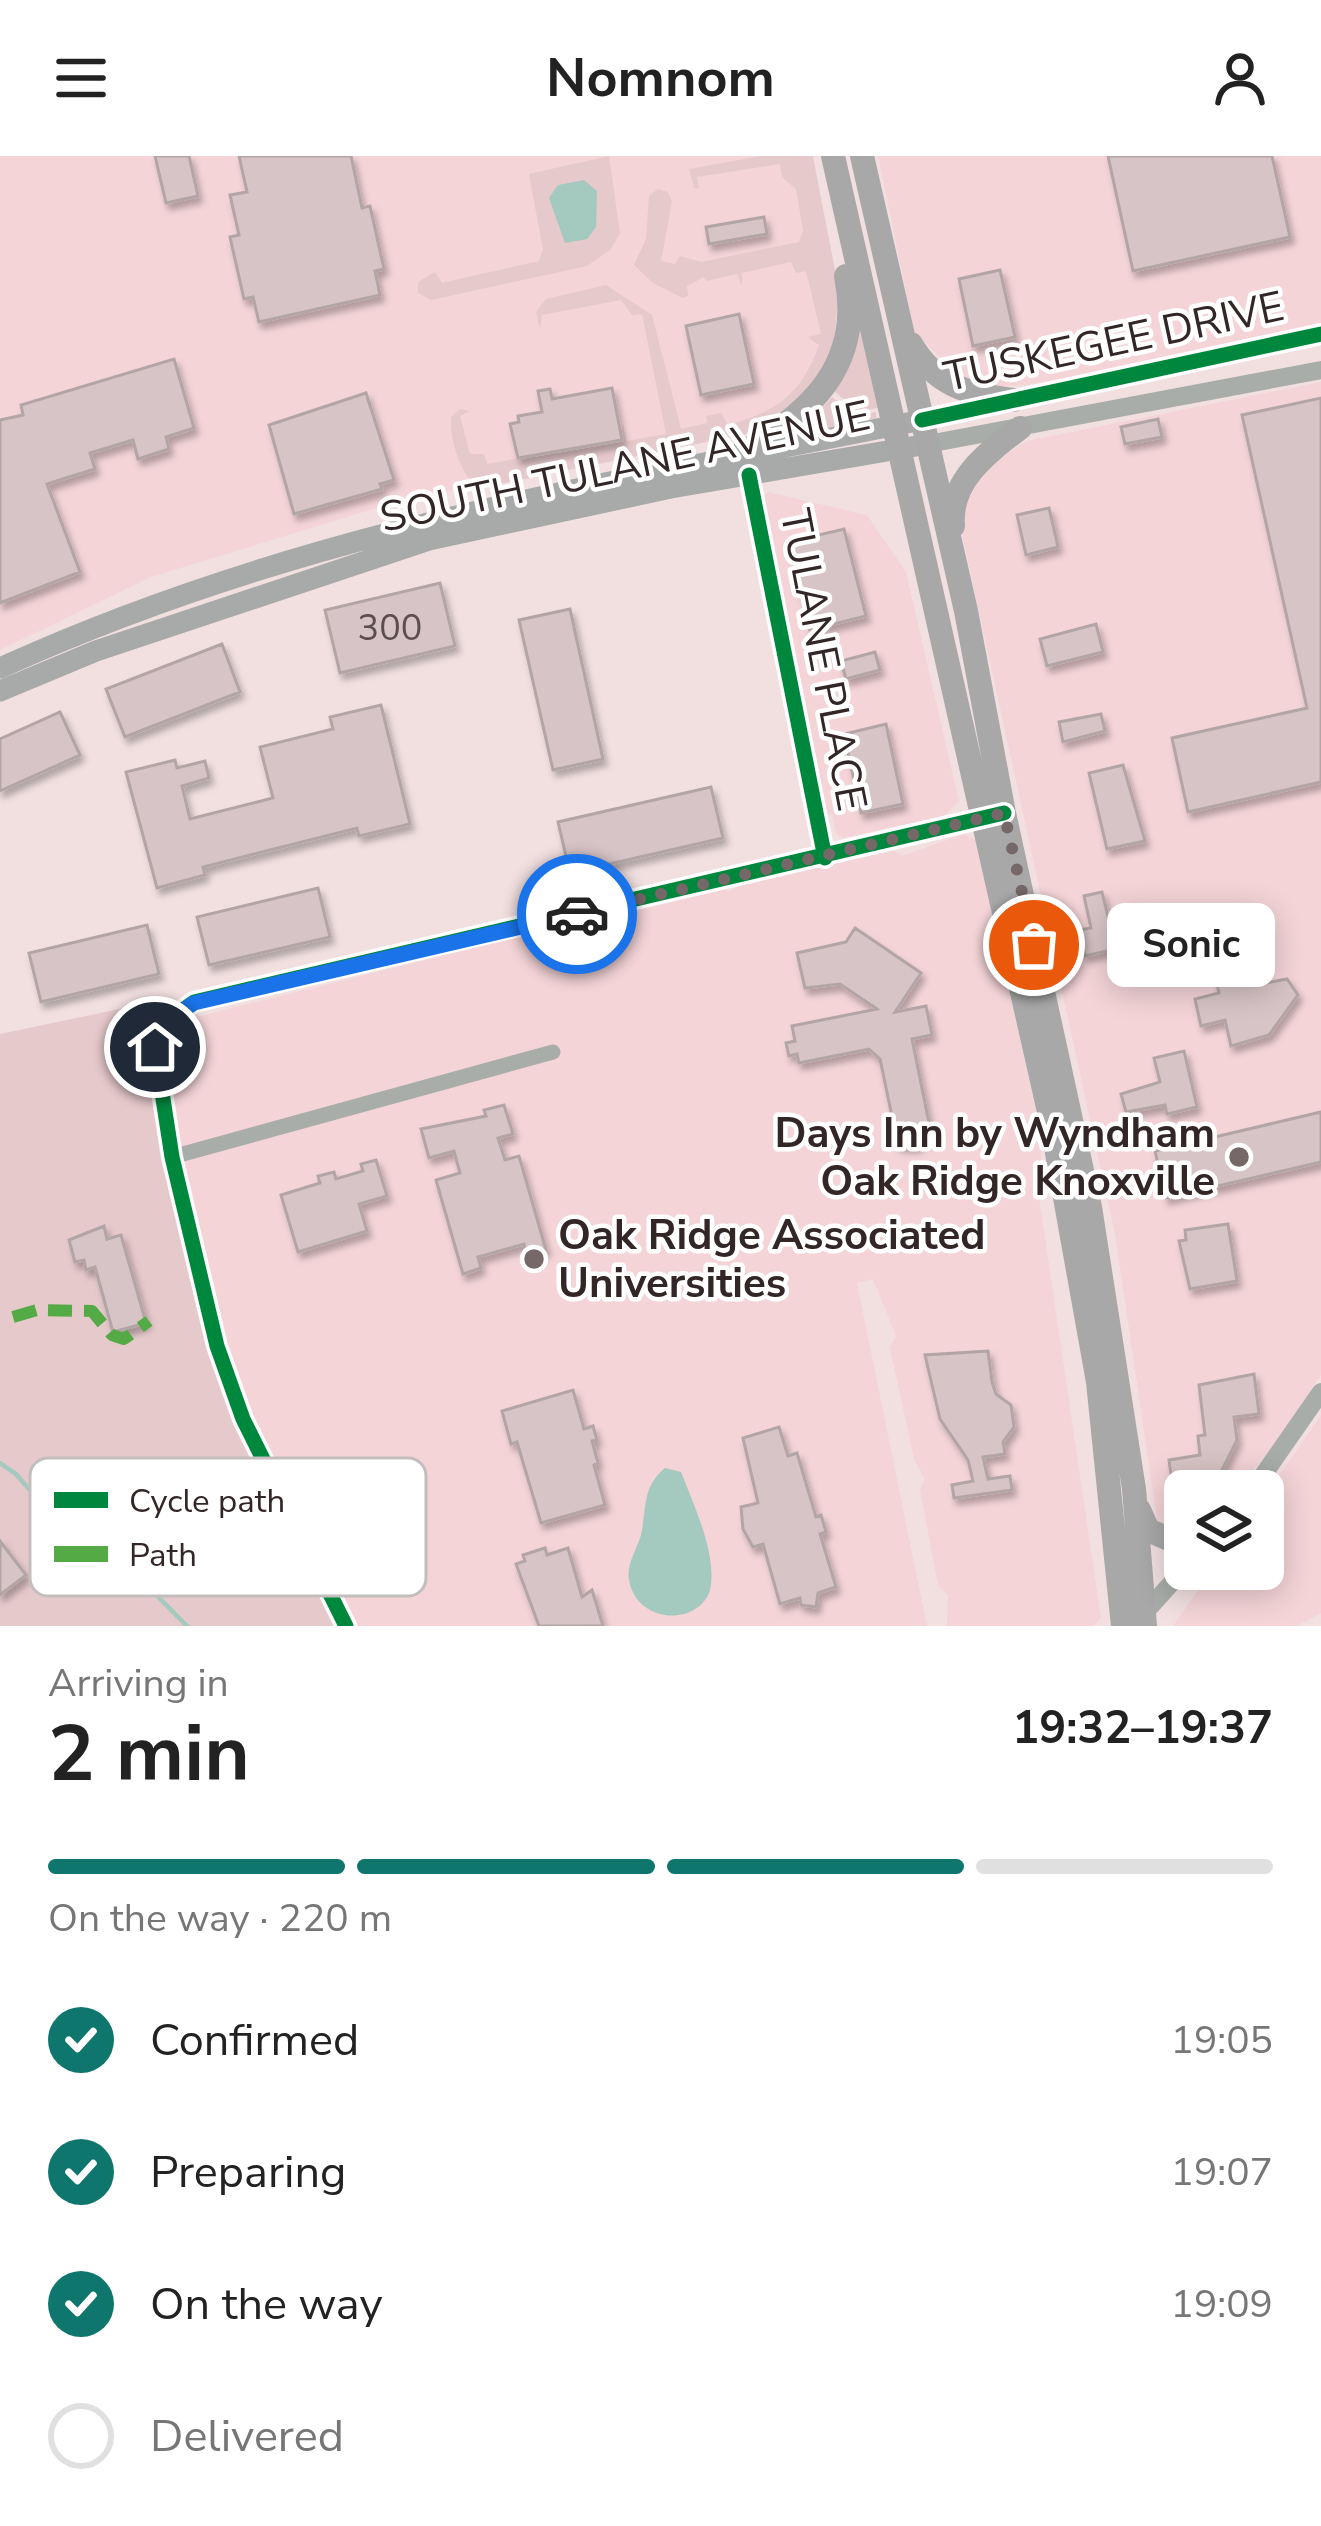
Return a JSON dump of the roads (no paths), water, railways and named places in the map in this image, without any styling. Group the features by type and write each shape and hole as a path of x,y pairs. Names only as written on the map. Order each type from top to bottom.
{"highway":[{"path":"745,464 796,422 826,388 842,349 850,298 823,156"},
{"path":"832,156 1090,1207 1134,1490 1136,1623"},
{"path":"862,156 956,571"},
{"path":"900,323 938,377 967,393 1014,400"},
{"path":"1020,428 967,473 951,509 956,571 993,816 1098,1382 1136,1623"},
{"path":"1098,1382 1111,1626"},
{"path":"1134,1490 1148,1530 1164,1537"}],"main road":[{"name":"SOUTH TULANE AVENUE","path":"0,668 268,563 423,521 925,432"},
{"name":"SOUTH TULANE AVENUE","path":"0,691 95,650 429,540 745,464"}],"street":[{"name":"TUSKEGEE DRIVE","path":"925,432 1014,400 1321,334"},
{"name":"TUSKEGEE DRIVE","path":"925,432 1020,428 1321,370"},
{"name":"TULANE PLACE","path":"745,464 825,858"},
{"path":"262,1458 217,1346 172,1157 155,1047 159,1027 194,1003 993,816"},
{"path":"172,1157 553,1052"},
{"path":"1267,1470 1321,1392"},
{"path":"1136,1623 1165,1590"},
{"path":"331,1596 346,1626"}],"waterway":[{"path":"0,1463 30,1490"},
{"path":"157,1596 187,1626"}],"place":[{"name":"Sonic","path":"1034,945"},
{"name":"Days Inn by Wyndham Oak Ridge Knoxville","path":"1239,1157"},
{"name":"Oak Ridge Associated Universities","path":"534,1259"}]}
